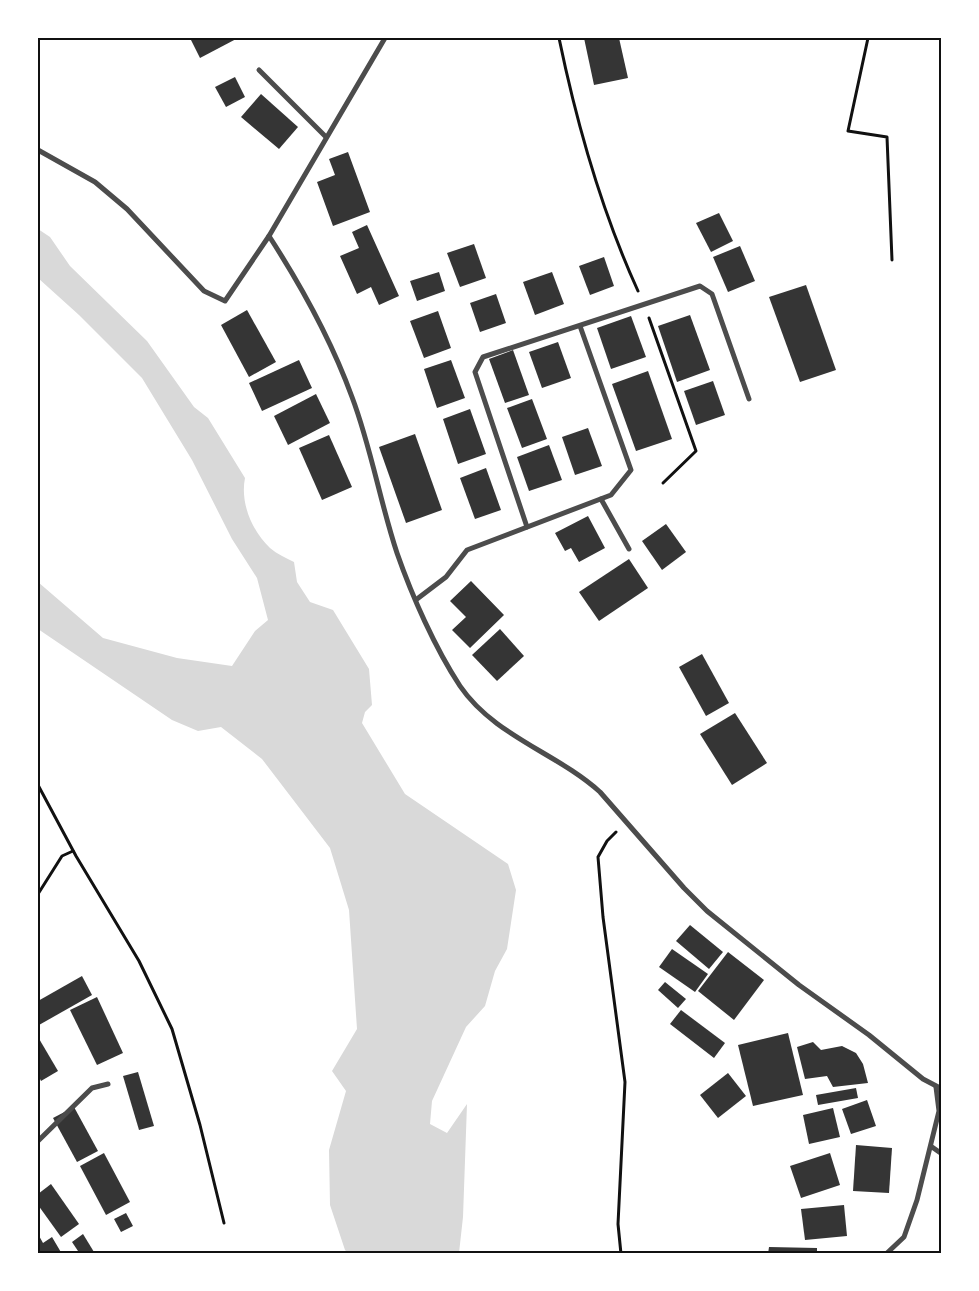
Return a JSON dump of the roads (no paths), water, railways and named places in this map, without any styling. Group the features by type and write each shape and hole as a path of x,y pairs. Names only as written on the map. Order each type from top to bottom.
{"street":[{"path":"38,150 95,182 127,209 204,291 226,301 269,236 385,38"},
{"path":"259,70 326,136"},
{"path":"269,236 286,262 352,396 397,553 435,641 460,686 485,716 585,778 684,888 720,922 791,979 939,1088 939,1111 932,1147 904,1237 886,1254"},
{"path":"527,528 475,372 483,357 700,286 712,294 749,399"},
{"path":"417,600 446,577 467,550 611,495 631,470 580,326"},
{"path":"601,499 629,549"},
{"path":"38,1141 92,1088 108,1084"},
{"path":"932,1147 942,1154"}]}
